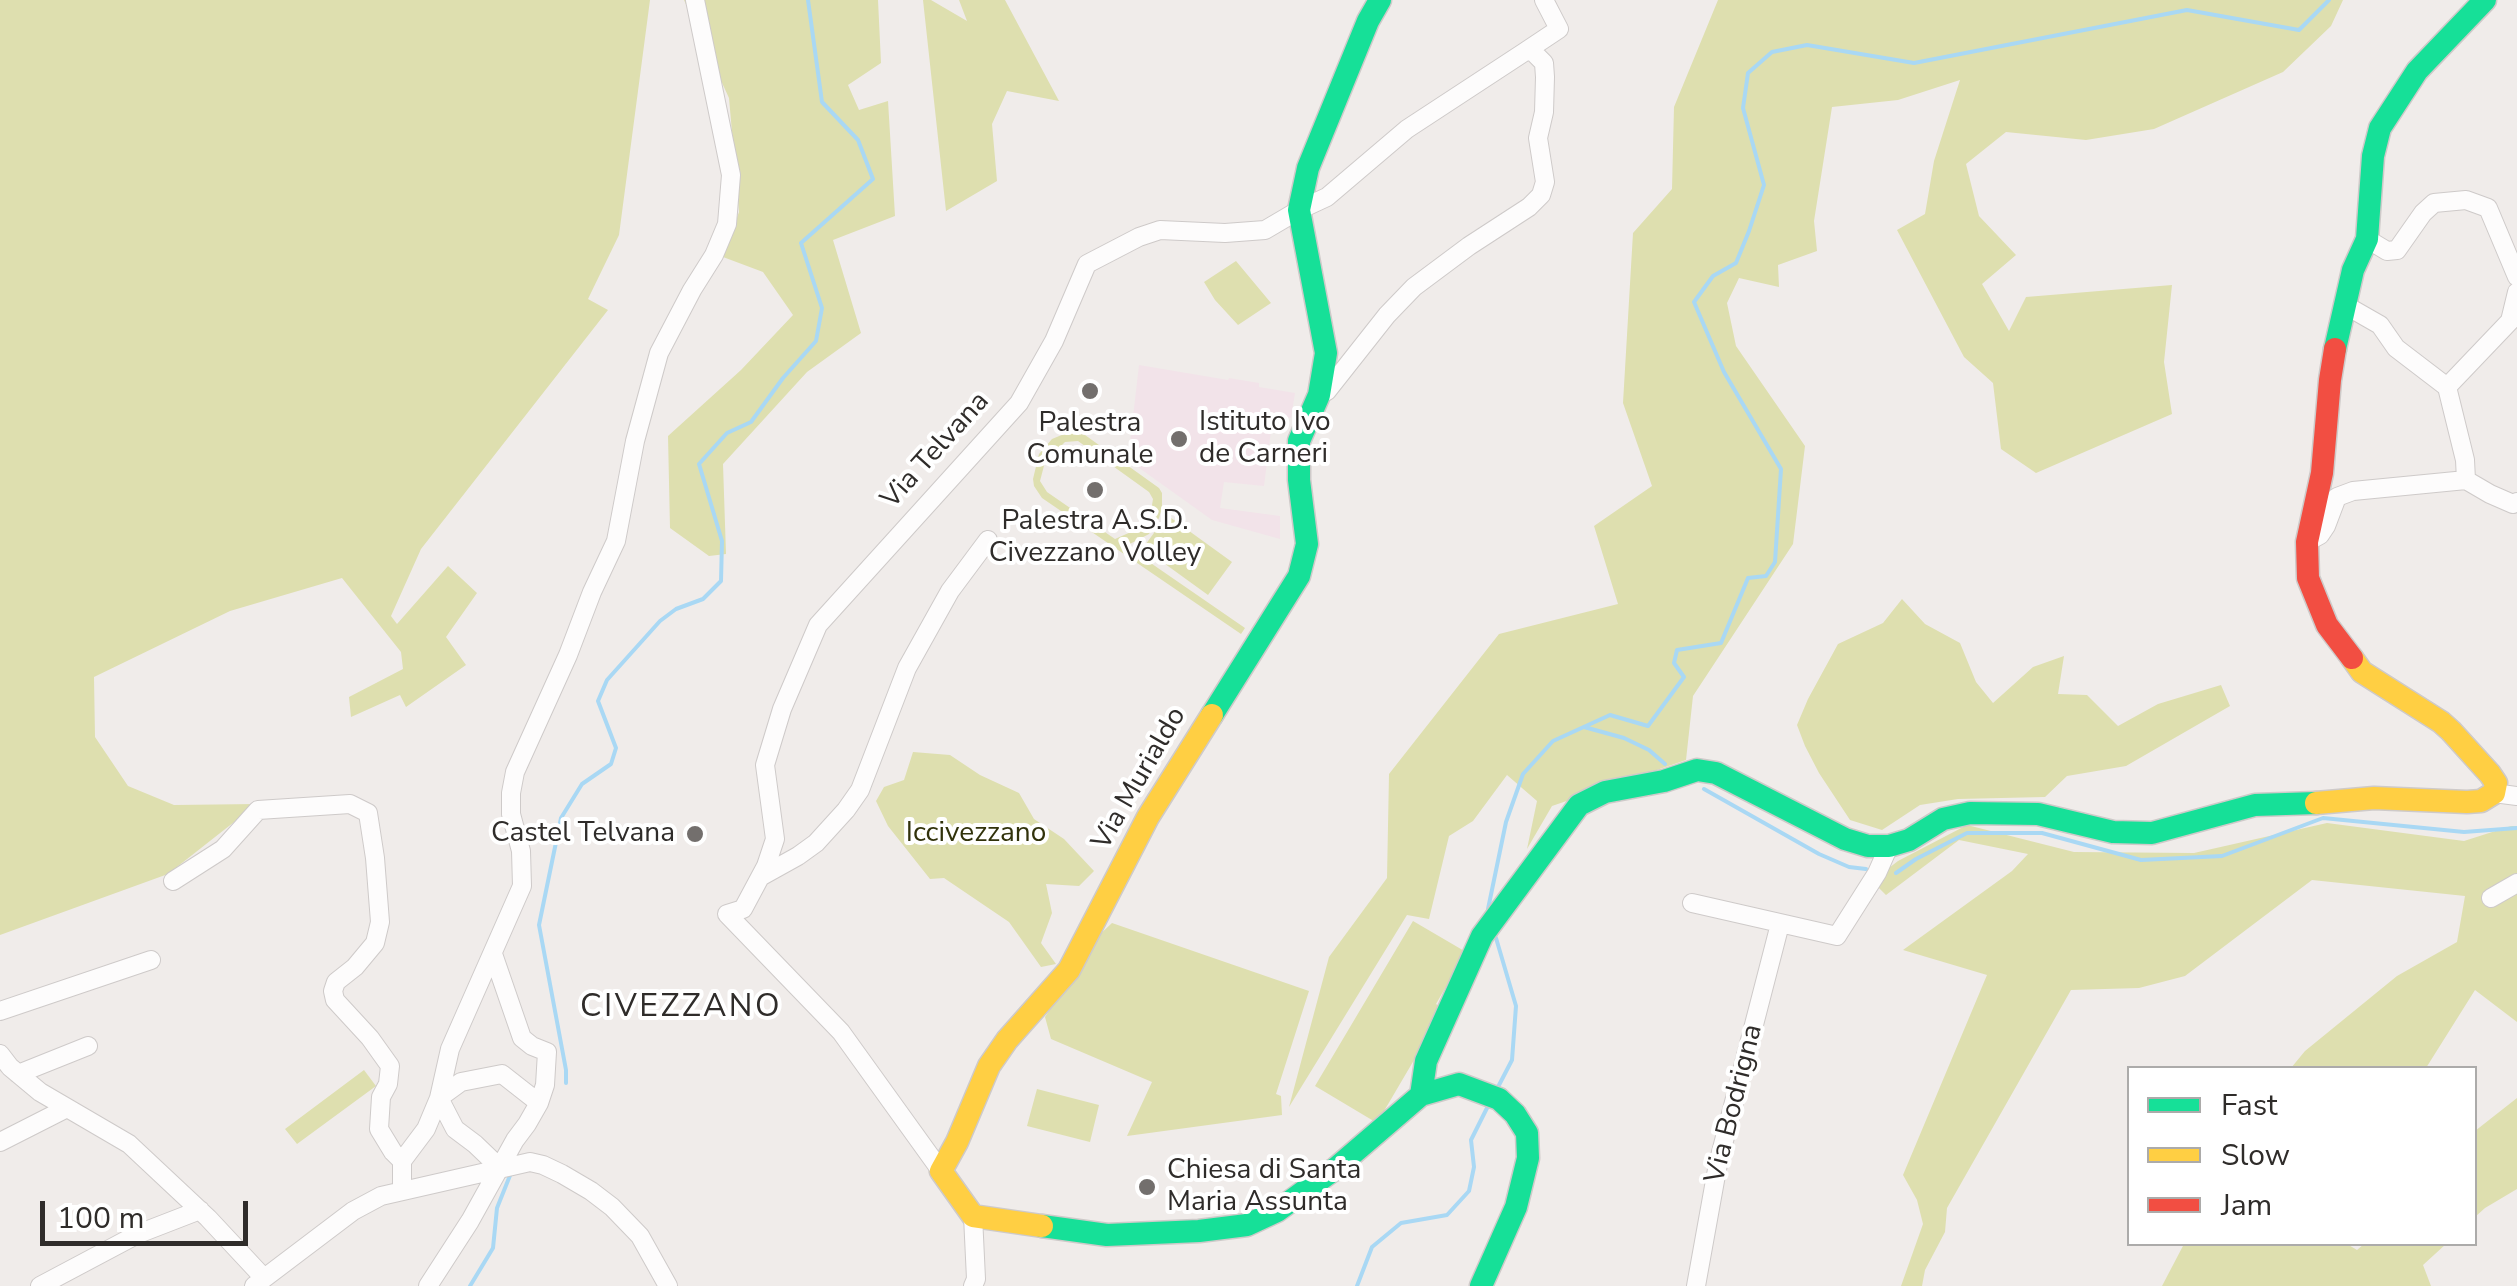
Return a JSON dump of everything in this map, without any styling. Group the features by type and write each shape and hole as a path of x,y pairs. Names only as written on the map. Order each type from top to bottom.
{"street":[{"path":"402,1190 402,1161 426,1128 440,1098 450,1049 522,886 521,850 510,814 515,772 616,541 635,441 659,352 714,255 727,224 731,175 696,0"},
{"path":"1298,210 1308,168 1380,0"},
{"name":"Via Telvana","path":"973,1216 840,1032 727,914 744,909 762,876 775,839 765,765 782,709 818,625 1019,403 1054,341 1087,264 1160,230 1265,230 1327,198 1407,129 1558,29 1544,0"},
{"path":"1421,1095 1426,1061 1482,936 1579,805 1605,792 1664,781 1697,770 1716,772 1845,839 1868,846 1909,840 1943,820 1970,813 2038,814 2113,832 2152,833 2255,806 2374,798 2481,802 2506,794 2441,722 2362,672 2327,626 2308,578 2307,542 2322,473 2330,380 2352,270 2367,239 2373,156 2380,128 2418,71 2484,0"},
{"name":"Via Murialdo","path":"1319,395 1414,287 1542,195 1538,138 1544,112 1544,63 1533,52 1526,51"},
{"path":"2367,239 2387,251 2397,250 2423,212 2434,203 2466,200 2488,208 2517,277"},
{"name":"Via Murialdo","path":"941,1172 989,1066 1068,970 1148,818 1299,576 1307,544 1299,480 1299,441 1319,395 1326,353 1298,210"},
{"path":"2447,386 2510,322 2517,292"},
{"path":"2345,305 2380,326 2396,348 2447,386 2466,460 2466,480"},
{"path":"2307,542 2320,535 2334,501 2341,494 2466,480 2512,504 2517,502"},
{"name":"Via Telvana","path":"762,876 816,843 860,790 907,668 950,592 988,540"},
{"path":"173,881 223,849 258,810 350,804 368,813 380,922 374,944 336,982 333,991 335,1000 390,1066 381,1098 379,1129 402,1161"},
{"path":"1692,903 1837,936 1877,873 1888,846"},
{"path":"2490,898 2517,883"},
{"name":"Via Bodrigna","path":"1696,1286 1718,1164 1780,924"},
{"path":"428,1286 539,1103 545,1085 547,1052 522,1038 493,954"},
{"path":"0,1011 152,960"},
{"path":"7,1067 88,1046"},
{"path":"7,1067 40,1092 128,1144 200,1210 259,1282 353,1211 381,1196 530,1162 562,1174 612,1206 640,1236 668,1286"},
{"path":"440,1098 460,1082 502,1074 539,1103"},
{"path":"973,1286 973,1216 1107,1235 1247,1226 1277,1211 1336,1168 1421,1095 1458,1084 1499,1099 1516,1114 1526,1133 1528,1158 1516,1207 1480,1286"},
{"path":"440,1098 455,1129 500,1168"},
{"path":"0,1142 67,1108"},
{"path":"40,1286 138,1234 200,1210"}],"shaded area":[{"name":"Istituto Ivo de Carneri","path":"1139,365 1259,383 1259,387 1295,393 1291,418 1273,415 1264,486 1224,482 1220,508 1280,516 1280,539 1212,520 1128,460"}],"green space":[{"path":"0,0 650,0 619,235 588,299 608,310 421,549 391,616 397,624 448,566 477,593 446,637 466,665 406,707 400,695 351,717 349,697 403,669 401,652 342,578 230,611 94,677 95,737 128,786 174,805 257,804 168,874 0,935"},
{"path":"684,0 878,0 881,63 848,85 859,110 888,101 895,216 833,240 861,333 807,372 723,464 726,554 709,556 670,528 668,436 741,370 793,315 763,272 723,257 739,212 729,98"},
{"path":"923,0 931,0 967,21 959,0 1005,0 1059,101 1007,91 992,124 997,181 946,211"},
{"path":"1718,0 2343,0 2331,26 2283,72 2154,129 2086,140 2006,132 1966,164 1979,216 2016,255 1982,284 2009,331 2026,297 2172,285 2164,362 2172,414 2036,473 2001,449 1993,383 1964,357 1897,230 1925,214 1934,161 1960,80 1898,100 1832,107 1814,221 1817,251 1778,265 1779,287 1739,278 1727,303 1736,346 1805,446 1793,544 1693,696 1686,760 1552,806 1527,849 1537,801 1507,775 1473,821 1449,836 1429,919 1407,915 1289,1107 1329,957 1387,878 1389,774 1499,634 1618,604 1594,526 1652,486 1623,403 1633,233 1672,189 1674,107"},
{"path":"1236,261 1271,303 1238,325 1204,282"},
{"path":"1069,432 1085,435 1159,488 1159,518 1149,534 1126,546 1245,628 1241,634 1042,498 1033,479 1039,454 1052,439","holes":["1078,441 1149,492 1153,499 1151,511 1140,528 1115,539 1047,492 1040,481 1045,462 1065,442"]},
{"path":"1167,515 1232,562 1208,595 1143,548"},
{"path":"1902,599 1925,624 1960,643 1976,682 1993,703 2033,667 2064,656 2058,694 2087,695 2118,726 2158,704 2221,685 2230,706 2126,766 2067,776 2045,797 1958,799 1920,805 1882,830 1850,820 1819,773 1797,725 1838,644 1883,623"},
{"name":"Iccivezzano","path":"913,752 950,755 980,775 1019,793 1034,819 1064,839 1094,871 1079,886 1046,884 1052,913 1041,943 1056,964 1041,967 1009,922 944,878 930,879 888,826 876,801 884,787 904,780"},
{"path":"2327,823 2464,841 2517,826 2517,1022 2475,990 2427,1066 2293,1066 2305,1051 2397,976 2457,942 2465,896 2312,880 2185,976 2139,988 2071,990 1947,1208 1945,1232 1925,1270 1922,1286 1901,1286 1923,1224 1917,1200 1903,1175 1987,975 1903,950 2012,871 2028,854 1959,840 1886,895 1872,881 1898,861 1967,825 2074,852 2194,853"},
{"path":"1413,921 1466,952 1436,1004 1444,1009 1377,1123 1315,1086"},
{"path":"1112,923 1309,991 1276,1094 1281,1096 1282,1115 1127,1136 1152,1082 1051,1039 1045,1017 1094,940"},
{"path":"364,1070 376,1086 297,1144 285,1129"},
{"path":"1037,1089 1099,1105 1090,1142 1027,1126"},
{"path":"2517,1098 2517,1189 2477,1215 2477,1129"},
{"path":"2183,1246 2350,1246 2357,1250 2362,1246 2444,1246 2423,1265 2431,1286 2162,1286"}],"waterway":[{"path":"566,1083 539,925 561,818 582,784 611,764 616,748 598,701 607,680 660,621 676,609 703,599 721,581 722,541 699,464 727,433 751,422 816,341 822,308 801,243 873,179 858,140 822,102 808,0"},
{"path":"1488,909 1506,822 1523,774 1553,741 1610,715 1648,726 1684,677 1674,663 1677,650 1721,643 1748,578 1766,576 1775,562 1781,469 1724,372 1694,302 1713,276 1736,263 1764,185 1743,108 1748,73 1772,52 1807,45 1914,63 2187,10 2299,30 2329,0"},
{"path":"1584,727 1624,738 1649,750 1665,764"},
{"path":"1704,789 1819,854 1849,867 1866,869"},
{"path":"1896,873 1967,833 2042,833 2141,860 2222,856 2323,818 2464,832 2517,828"},
{"path":"1496,938 1516,1006 1512,1060 1498,1087"},
{"path":"1357,1286 1372,1247 1401,1223 1447,1215 1469,1191 1474,1167 1471,1140 1489,1104"},
{"path":"470,1286 493,1248 497,1208 511,1173"}],"traffic: fast":[{"path":"1212,715 1299,576 1307,544 1299,480 1299,441 1319,395 1326,353 1299,210 1308,168 1380,0"},
{"path":"2335,349 2353,270 2367,239 2373,156 2380,128 2417,71 2485,0"},
{"path":"1421,1095 1426,1061 1482,936 1579,805 1605,792 1664,781 1697,770 1716,773 1845,839 1868,846 1889,846 1909,840 1943,819 1970,813 2038,814 2113,832 2152,833 2255,805 2316,803"},
{"path":"1042,1226 1107,1235 1247,1225 1277,1211 1336,1168 1421,1095 1459,1084 1499,1099 1527,1133 1528,1158 1516,1207 1481,1286"}],"traffic: slow":[{"path":"2316,803 2374,798 2467,802 2481,801 2494,793 2496,783 2490,774 2451,731 2362,672 2352,658"},
{"path":"1042,1226 973,1216 941,1171 989,1066 1069,970 1148,817 1212,715"}],"traffic: jam":[{"path":"2335,349 2322,473 2307,542 2308,578 2327,625 2352,658"}],"place":[{"name":"Palestra Comunale","path":"1090,391"},
{"name":"Istituto Ivo de Carneri","path":"1179,439"},
{"name":"Palestra A.S.D. Civezzano Volley","path":"1095,490"},
{"name":"Castel Telvana","path":"695,834"},
{"name":"Chiesa di Santa Maria Assunta","path":"1147,1187"}],"district":[{"name":"CIVEZZANO","path":"681,1008"}]}
